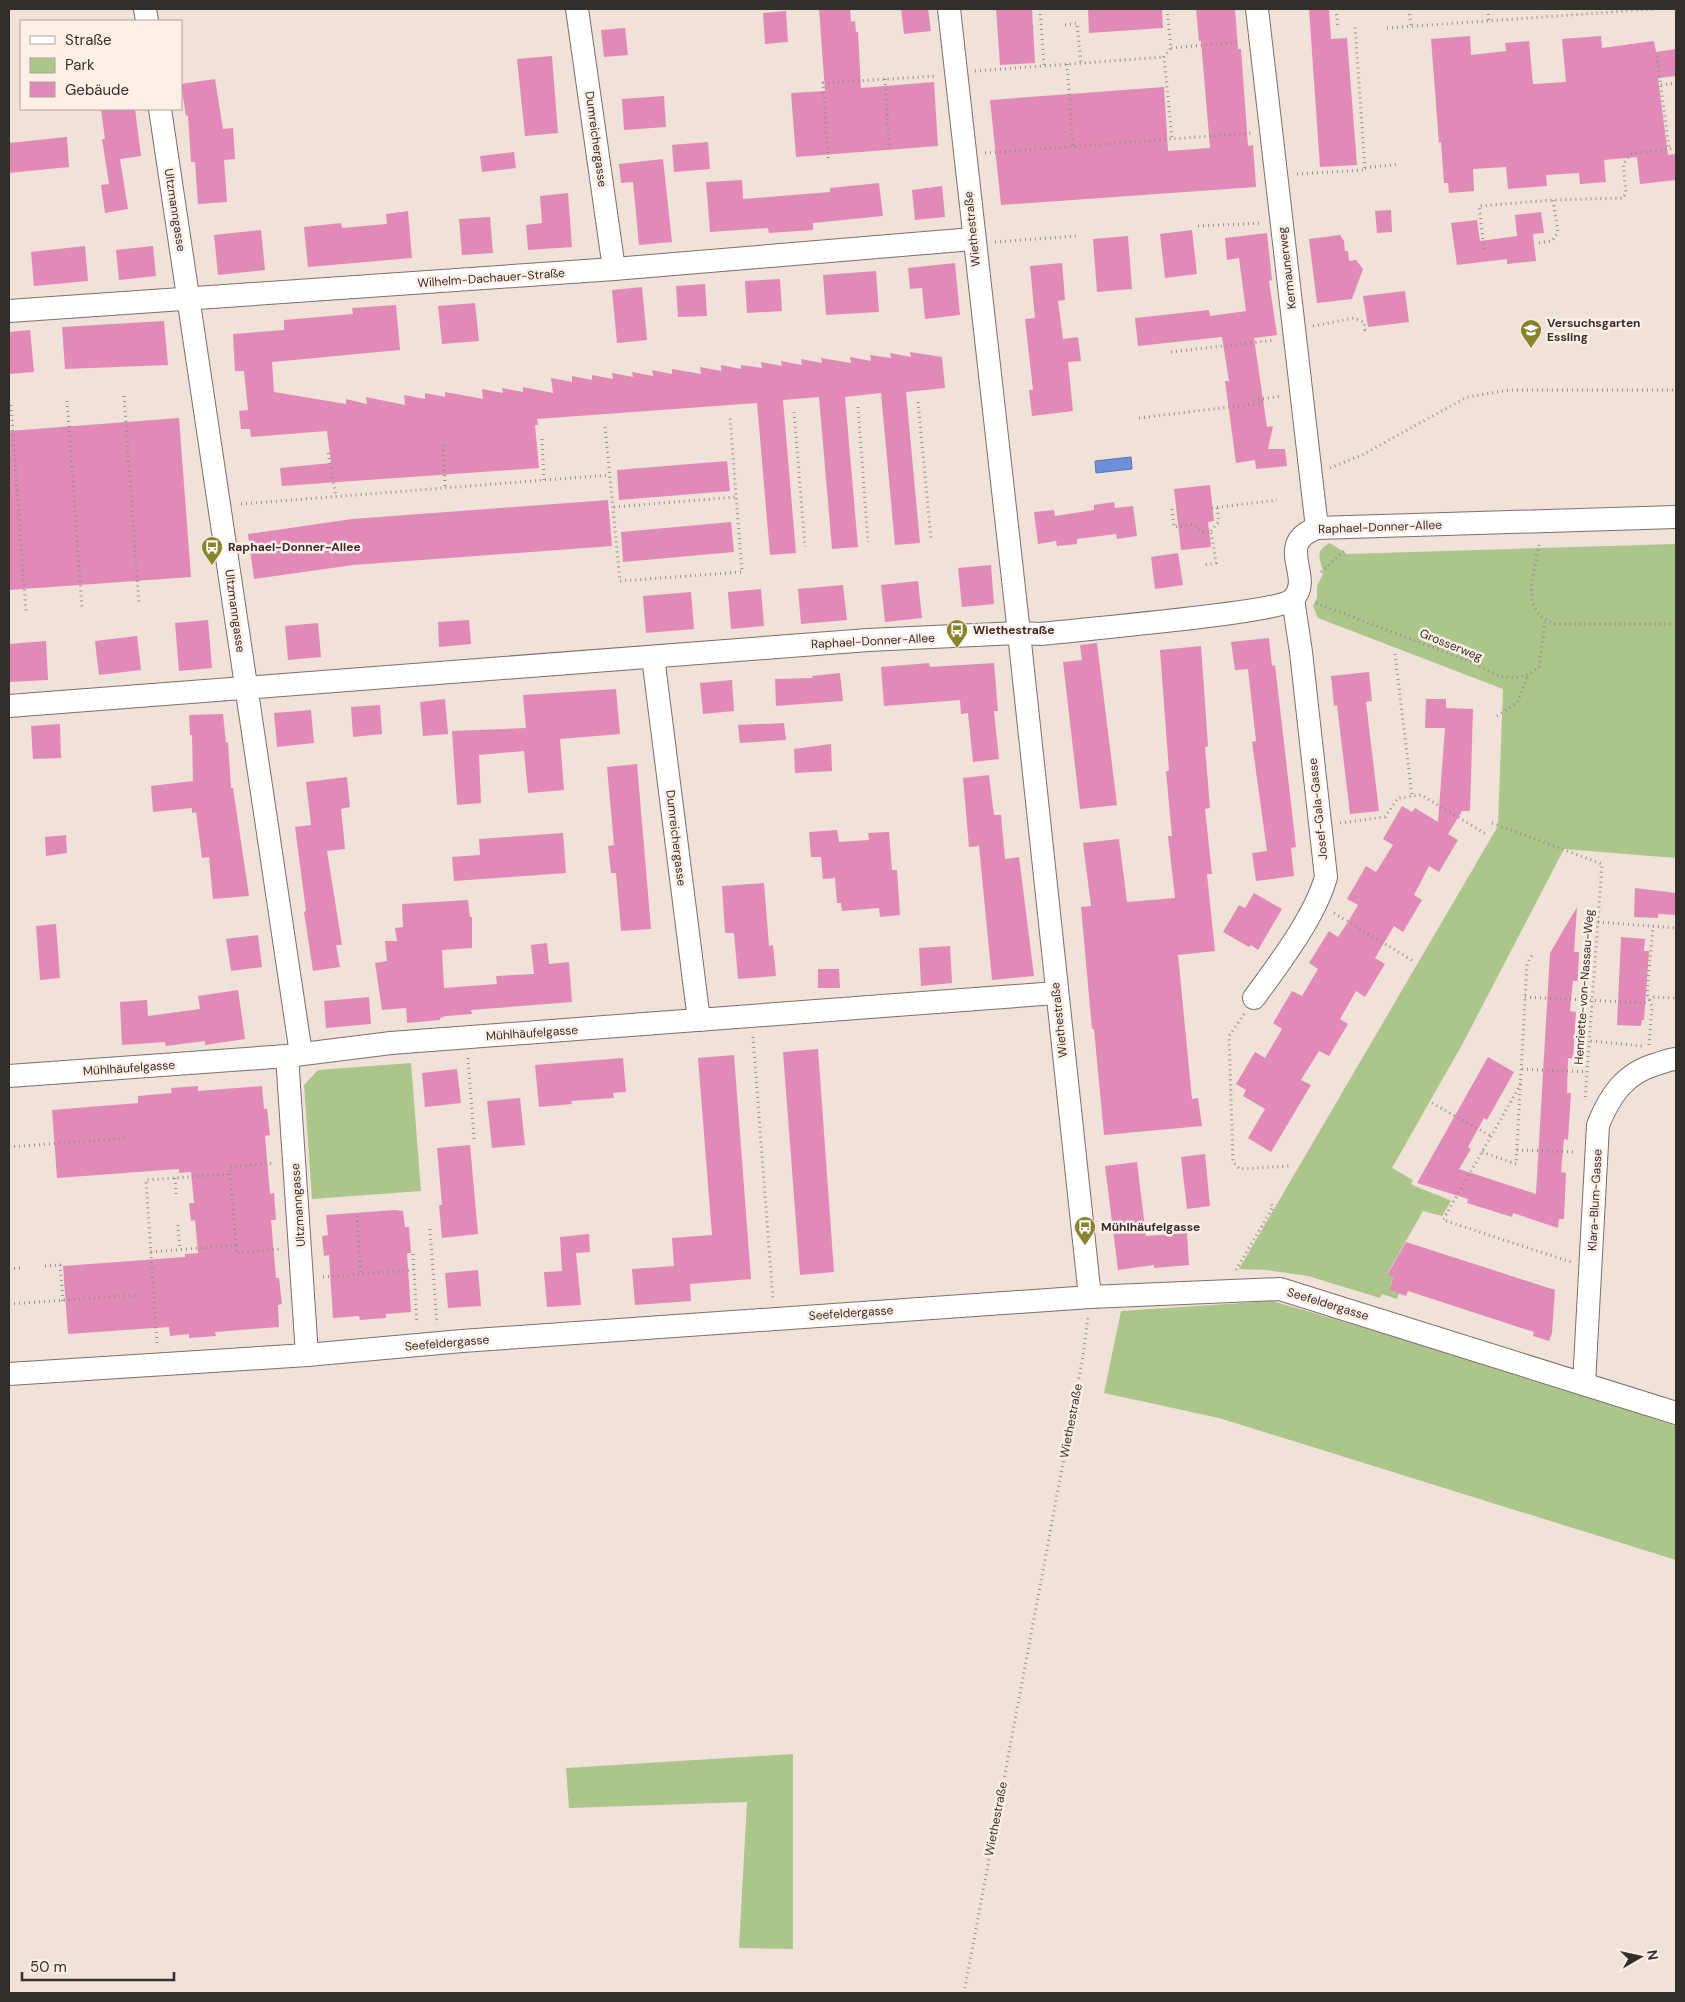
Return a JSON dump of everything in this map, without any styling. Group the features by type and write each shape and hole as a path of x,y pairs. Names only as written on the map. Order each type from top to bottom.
{"street":[{"name":"Dumreichergasse","path":"577,9 614,269"},
{"name":"Wiethestraße","path":"949,9 1019,633 1056,993 1090,1296"},
{"name":"Kermaunerweg","path":"1257,9 1317,528"},
{"name":"Ultzmanngasse","path":"160,110 246,688 294,1055 307,1355"},
{"name":"Wilhelm-Dachauer-Straße","path":"9,311 188,300 974,241"},
{"name":"Raphael-Donner-Allee","path":"9,706 868,640 1019,633 1041,634 1266,608 1303,600 1298,590 1296,543 1304,533 1317,528 1676,517"},
{"name":"Josef-Gala-Gasse","path":"1254,998 1281,962 1316,902 1326,877 1301,652 1303,600"},
{"name":"Dumreichergasse","path":"653,657 699,1020"},
{"name":"Mühlhäufelgasse","path":"9,1076 294,1055 391,1043 1056,993"},
{"name":"Klara-Blum-Gasse","path":"1584,1384 1592,1269 1598,1125 1607,1102 1624,1080 1644,1068 1676,1059"},
{"name":"Seefeldergasse","path":"9,1374 307,1355 429,1344 1090,1296 1280,1289 1676,1413"}],"path":[{"path":"1040,9 1044,66"},
{"path":"1167,9 1170,48 1164,57 1172,139"},
{"path":"1336,9 1338,27"},
{"path":"1409,9 1411,26"},
{"path":"1488,9 1489,21"},
{"path":"1387,28 1604,11 1655,9"},
{"path":"1064,25 1077,23 1081,63"},
{"path":"1355,26 1365,168"},
{"path":"1170,48 1261,41"},
{"path":"1657,56 1669,149"},
{"path":"828,158 823,83 1164,57"},
{"path":"1067,64 1073,146"},
{"path":"885,79 888,146"},
{"path":"1661,85 1676,83"},
{"path":"964,154 1272,132"},
{"path":"1484,249 1480,206 1553,200 1624,198 1626,193 1624,164 1631,154 1676,148"},
{"path":"1277,176 1365,170 1365,168 1399,164"},
{"path":"1539,243 1552,241 1558,232 1553,200"},
{"path":"1198,226 1282,221"},
{"path":"974,241 1077,236"},
{"path":"1172,352 1295,334 1354,318 1364,322 1364,330 1368,330"},
{"path":"1311,476 1362,455 1467,397 1510,390 1676,390"},
{"path":"124,396 139,604"},
{"path":"1139,418 1261,403 1264,398"},
{"path":"1253,400 1258,399"},
{"path":"67,400 82,608"},
{"path":"918,402 930,539"},
{"path":"11,405 26,612"},
{"path":"858,407 868,542"},
{"path":"794,412 805,547"},
{"path":"605,427 620,581 742,572 730,417"},
{"path":"542,439 544,480"},
{"path":"443,445 445,488"},
{"path":"328,453 336,496"},
{"path":"220,505 609,474"},
{"path":"614,507 736,498"},
{"path":"1212,508 1277,500"},
{"path":"1172,509 1174,527 1193,524 1203,532 1211,531 1219,521 1217,507"},
{"path":"1204,565 1216,563 1211,531"},
{"path":"1539,545 1531,592 1534,610 1545,622 1557,624 1676,624"},
{"path":"1320,573 1346,549"},
{"name":"Grosserweg","path":"1303,600 1471,662 1499,676 1515,678 1528,675"},
{"path":"1496,716 1517,703 1528,675 1540,667 1545,622"},
{"path":"1395,654 1412,796"},
{"path":"1320,825 1385,817 1398,798 1421,795 1486,834"},
{"name":"Henriette-von-Nassau-Weg","path":"1492,823 1602,864 1591,1041 1588,1048 1584,1107"},
{"path":"1316,902 1413,961"},
{"path":"1598,922 1676,928"},
{"path":"1591,1041 1649,1047 1652,1006 1648,994 1653,926"},
{"path":"1482,1152 1516,1164 1527,964 1533,953"},
{"path":"1525,997 1644,1003 1654,997 1676,998"},
{"path":"1254,998 1230,1036 1233,1162 1240,1169 1289,1166"},
{"path":"752,1016 775,1319"},
{"path":"467,1038 474,1139"},
{"path":"1522,1069 1586,1072"},
{"path":"1521,1084 1443,1220 1592,1269"},
{"path":"1432,1102 1491,1136"},
{"path":"9,1147 127,1138"},
{"path":"1517,1150 1582,1152"},
{"path":"282,1162 230,1167 230,1174 236,1253 288,1248"},
{"path":"157,1351 146,1180 230,1174"},
{"path":"175,1178 176,1194"},
{"path":"1235,1271 1273,1207 1270,1201"},
{"path":"357,1216 361,1274"},
{"path":"178,1225 180,1250"},
{"path":"429,1344 430,1229"},
{"path":"151,1252 236,1245"},
{"path":"413,1254 414,1270 429,1344"},
{"path":"45,1266 60,1265 63,1300"},
{"path":"9,1269 22,1268"},
{"path":"317,1277 414,1270"},
{"path":"9,1304 138,1295"},
{"name":"Wiethestraße","path":"964,1993 1082,1366 1090,1296"}],"green space":[{"path":"1330,543 1347,554 1676,544 1676,858 1564,849 1463,1043 1392,1168 1413,1180 1411,1184 1451,1201 1442,1216 1423,1211 1387,1274 1404,1281 1392,1281 1389,1290 1399,1293 1397,1299 1382,1294 1380,1298 1308,1276 1266,1270 1239,1269 1498,826 1503,689 1318,618 1313,606 1317,598 1317,586 1323,574 1319,556 1321,549"},
{"path":"411,1063 421,1191 312,1199 304,1085 318,1070"},
{"path":"1272,1301 1473,1359 1676,1426 1676,1560 1219,1418 1104,1393 1121,1311"},
{"path":"793,1754 793,1949 739,1948 747,1802 569,1808 566,1768"}],"water":[{"path":"1131,457 1132,469 1096,473 1095,461"}],"building":[{"path":"819,9 850,9 851,22 855,21 856,32 858,32 861,88 934,82 938,146 796,157 791,93 825,91"},
{"path":"901,9 928,9 931,31 904,34"},
{"path":"996,9 1032,9 1035,63 1000,65"},
{"path":"1088,9 1162,9 1163,28 1089,33"},
{"path":"1196,9 1235,9 1238,49 1241,49 1248,146 1253,145 1256,187 1001,205 990,100 1164,87 1168,151 1210,148 1201,41 1199,41"},
{"path":"1309,9 1329,9 1331,39 1347,38 1357,165 1320,167"},
{"path":"786,11 788,42 765,44 763,13"},
{"path":"625,28 628,55 604,57 601,30"},
{"path":"1470,36 1471,55 1506,51 1505,43 1529,41 1533,84 1566,82 1562,39 1601,36 1602,48 1654,41 1656,52 1676,49 1676,76 1658,78 1668,155 1676,154 1676,180 1640,184 1637,157 1604,160 1606,182 1580,184 1579,173 1546,175 1547,186 1508,189 1506,167 1473,169 1474,191 1449,193 1448,183 1444,183 1441,142 1439,143 1431,39"},
{"path":"552,56 558,133 525,136 517,59"},
{"path":"215,79 223,129 233,128 235,159 224,160 227,202 198,204 195,162 191,162 188,115 186,116 182,84"},
{"path":"664,96 666,127 624,130 622,99"},
{"path":"101,110 135,110 141,156 120,159 128,209 105,213 101,185 109,184 102,139 105,139"},
{"path":"67,137 69,167 9,173 9,143"},
{"path":"708,142 710,169 674,172 672,145"},
{"path":"514,152 516,168 482,172 480,156"},
{"path":"663,159 672,242 639,245 633,182 621,183 619,164"},
{"path":"742,180 743,199 830,192 830,188 879,183 883,216 813,223 813,230 769,233 768,228 710,232 706,182"},
{"path":"942,186 945,217 915,220 912,190"},
{"path":"568,193 572,247 528,250 526,225 542,223 540,196"},
{"path":"1391,210 1392,232 1377,233 1375,211"},
{"path":"408,211 412,258 308,267 304,227 341,223 342,228 387,224 386,214"},
{"path":"1541,212 1544,233 1533,234 1536,261 1507,264 1507,259 1457,265 1451,223 1477,220 1480,241 1517,236 1515,215"},
{"path":"490,217 493,253 462,255 459,219"},
{"path":"261,230 265,270 218,275 214,235"},
{"path":"1192,230 1197,274 1165,278 1160,234"},
{"path":"1267,233 1272,280 1269,281 1277,335 1254,338 1267,427 1273,426 1268,449 1285,449 1287,466 1256,469 1255,460 1236,463 1225,381 1229,381 1222,337 1138,346 1135,318 1209,310 1210,316 1246,311 1239,258 1227,260 1225,238"},
{"path":"1340,235 1344,241 1345,251 1348,251 1349,261 1356,260 1363,269 1352,299 1317,303 1309,239"},
{"path":"1128,236 1132,289 1097,292 1093,239"},
{"path":"85,246 88,281 34,286 31,252"},
{"path":"153,246 156,276 119,280 116,250"},
{"path":"955,263 960,315 925,319 922,288 910,289 908,268"},
{"path":"1062,263 1065,300 1058,301 1063,339 1078,337 1081,361 1068,362 1073,411 1032,416 1029,390 1033,390 1025,319 1035,318 1030,266"},
{"path":"876,271 879,312 826,315 823,275"},
{"path":"780,279 782,311 747,313 745,281"},
{"path":"705,284 707,316 678,317 676,286"},
{"path":"642,287 647,340 617,343 612,290"},
{"path":"1405,291 1409,322 1368,327 1363,296"},
{"path":"475,303 479,341 442,344 438,306"},
{"path":"396,305 400,350 272,362 274,392 346,404 346,399 367,404 366,397 405,405 404,395 425,399 425,393 445,397 445,392 483,399 482,389 503,393 502,388 523,392 523,387 553,393 551,378 572,382 572,376 592,380 592,375 613,379 612,373 633,377 632,372 653,376 652,370 672,374 672,369 701,374 700,367 721,371 721,365 741,369 741,365 762,368 761,362 782,366 781,361 802,365 801,359 822,363 821,358 851,363 850,357 871,361 870,355 891,358 890,353 911,357 910,352 942,357 945,388 906,392 920,543 895,545 881,393 845,397 858,547 832,549 819,397 783,400 796,553 770,555 757,403 537,419 538,425 535,425 539,468 282,486 280,468 331,463 327,431 251,437 250,429 241,429 239,411 248,410 244,371 235,371 233,334 284,330 284,320 353,314 352,308"},
{"path":"164,321 168,365 65,369 62,327"},
{"path":"30,330 34,372 9,374 9,332"},
{"path":"179,418 191,577 9,590 9,431"},
{"path":"727,461 730,491 619,500 617,470"},
{"path":"1210,485 1214,521 1208,522 1211,547 1181,550 1174,489"},
{"path":"608,500 612,546 353,565 254,579 248,534 352,519"},
{"path":"1114,502 1115,508 1133,506 1137,536 1117,539 1116,534 1077,539 1077,544 1057,546 1056,541 1038,544 1034,512 1054,510 1055,516 1094,510 1094,505"},
{"path":"731,522 734,552 623,562 621,532"},
{"path":"1178,553 1183,585 1155,589 1151,557"},
{"path":"991,565 994,604 962,607 958,568"},
{"path":"918,581 922,618 885,622 881,585"},
{"path":"843,585 847,620 801,624 798,589"},
{"path":"761,589 764,626 731,629 728,592"},
{"path":"691,592 694,629 646,633 643,596"},
{"path":"208,620 212,668 179,671 175,623"},
{"path":"469,620 471,644 439,647 438,622"},
{"path":"318,623 321,657 288,660 285,626"},
{"path":"137,636 141,670 99,675 95,641"},
{"path":"1269,638 1272,666 1275,665 1296,847 1291,848 1294,876 1256,881 1252,853 1267,851 1252,742 1256,741 1248,669 1235,670 1231,642"},
{"path":"46,641 48,680 9,682 9,644"},
{"path":"1097,643 1117,805 1080,809 1063,662 1082,660 1080,645"},
{"path":"1201,646 1208,746 1205,747 1210,808 1205,809 1212,874 1207,874 1215,951 1178,955 1192,1099 1198,1098 1202,1126 1104,1135 1081,907 1091,906 1083,843 1119,839 1127,902 1175,898 1168,836 1172,836 1166,771 1169,771 1160,650"},
{"path":"929,663 930,667 994,663 998,711 994,711 999,759 973,762 968,713 961,714 960,700 884,706 881,667"},
{"path":"1369,672 1372,701 1366,702 1379,811 1350,814 1337,705 1334,706 1331,676"},
{"path":"840,673 843,701 776,706 775,679 813,678 812,676"},
{"path":"732,680 734,711 703,714 700,683"},
{"path":"616,689 620,734 560,739 564,790 528,793 524,751 479,755 481,803 457,805 452,731 526,728 523,695"},
{"path":"445,699 448,734 423,736 420,702"},
{"path":"1426,699 1446,699 1446,708 1473,709 1470,811 1462,811 1448,834 1458,840 1439,872 1429,866 1414,895 1422,900 1403,932 1394,926 1375,958 1385,964 1365,997 1356,991 1340,1019 1348,1024 1329,1056 1319,1051 1301,1080 1311,1085 1271,1152 1248,1138 1265,1109 1243,1096 1246,1090 1236,1084 1255,1052 1265,1058 1282,1029 1273,1023 1292,991 1302,996 1318,969 1309,963 1329,931 1338,937 1348,922 1358,905 1347,899 1366,866 1376,872 1393,845 1383,839 1402,806 1412,812 1415,808 1438,822 1445,728 1425,728"},
{"path":"380,705 382,734 353,737 351,707"},
{"path":"311,710 314,743 277,747 274,713"},
{"path":"223,714 226,743 228,742 231,788 233,788 249,896 213,899 209,857 202,858 196,812 192,813 192,808 153,812 151,786 193,781 192,735 190,735 189,715"},
{"path":"784,723 786,740 740,743 738,725"},
{"path":"60,724 61,758 33,759 31,726"},
{"path":"831,744 832,771 795,773 794,749"},
{"path":"637,764 651,929 621,931 616,873 611,873 608,846 614,845 607,767"},
{"path":"989,775 994,815 1001,815 1005,859 1019,857 1034,976 992,980 979,846 969,847 963,778"},
{"path":"347,777 350,807 341,809 345,849 327,851 342,945 336,945 340,967 313,971 304,912 306,911 295,827 311,825 306,782"},
{"path":"837,830 839,842 869,840 868,833 889,832 892,870 897,870 900,915 880,917 879,908 842,911 841,903 837,903 835,878 823,879 821,857 811,857 809,832"},
{"path":"563,833 566,873 454,881 452,857 480,855 479,839"},
{"path":"66,835 67,853 46,856 45,837"},
{"path":"764,883 769,946 773,945 776,976 738,979 734,933 725,933 722,886"},
{"path":"1635,888 1676,893 1676,915 1658,914 1658,918 1634,917"},
{"path":"1254,893 1282,909 1258,950 1223,932 1239,905 1245,908"},
{"path":"468,900 470,917 472,917 472,948 442,950 444,988 497,984 496,976 534,974 531,945 547,943 549,964 569,962 572,1002 471,1010 472,1014 446,1016 440,1018 440,1020 407,1023 406,1008 382,1010 375,963 387,961 385,941 397,941 395,928 403,927 402,904"},
{"path":"1577,907 1574,952 1579,952 1578,981 1573,981 1570,1011 1576,1012 1573,1059 1568,1058 1567,1093 1571,1093 1568,1140 1564,1139 1561,1172 1566,1173 1564,1219 1559,1219 1558,1228 1513,1213 1512,1217 1467,1203 1468,1199 1417,1183 1488,1057 1514,1072 1487,1120 1484,1118 1468,1147 1471,1149 1459,1169 1536,1194 1550,953"},
{"path":"56,924 60,978 40,980 36,926"},
{"path":"258,935 262,967 231,971 226,939"},
{"path":"1621,937 1645,939 1644,951 1649,951 1644,1020 1642,1020 1641,1026 1617,1025"},
{"path":"950,946 952,983 921,986 919,948"},
{"path":"818,969 839,969 840,988 818,988"},
{"path":"238,990 245,1039 205,1045 205,1041 166,1046 165,1042 122,1045 120,1002 147,1000 148,1016 200,1009 198,996"},
{"path":"369,997 371,1024 326,1028 324,1001"},
{"path":"818,1049 834,1272 800,1275 783,1052"},
{"path":"734,1055 751,1279 690,1284 691,1301 635,1305 632,1269 674,1266 672,1238 712,1235 698,1058"},
{"path":"623,1058 626,1092 613,1093 614,1098 571,1101 572,1104 539,1107 535,1065"},
{"path":"457,1069 461,1103 425,1107 422,1073"},
{"path":"198,1086 198,1091 262,1086 264,1109 267,1109 270,1135 265,1136 270,1194 274,1193 276,1220 271,1220 276,1278 279,1278 282,1304 278,1305 279,1327 215,1332 216,1336 189,1338 189,1334 170,1336 169,1327 68,1334 63,1266 185,1257 185,1254 198,1253 195,1220 191,1221 189,1203 194,1203 191,1172 179,1173 179,1169 57,1178 52,1110 138,1103 138,1096 172,1093 171,1088"},
{"path":"520,1098 525,1145 492,1148 487,1101"},
{"path":"470,1145 478,1234 442,1238 439,1205 442,1205 437,1148"},
{"path":"1205,1154 1210,1206 1187,1209 1181,1157"},
{"path":"1137,1162 1146,1236 1187,1233 1189,1265 1154,1268 1154,1265 1118,1270 1105,1166"},
{"path":"403,1211 405,1227 409,1227 411,1253 407,1253 411,1312 386,1314 386,1318 360,1320 359,1316 333,1318 329,1255 324,1256 322,1236 328,1235 326,1215"},
{"path":"589,1234 590,1252 576,1253 581,1305 547,1307 544,1272 562,1271 560,1237"},
{"path":"1406,1242 1555,1290 1552,1333 1549,1341 1533,1336 1534,1332 1408,1291 1406,1296 1389,1290 1394,1277 1387,1275"},
{"path":"478,1270 481,1306 448,1308 445,1273"}],"place":[{"name":"Versuchsgarten Essling","path":"1531,349"},
{"name":"Raphael-Donner-Allee","path":"212,566"},
{"name":"Wiethestraße","path":"957,649"},
{"name":"Mühlhäufelgasse","path":"1085,1246"}]}
